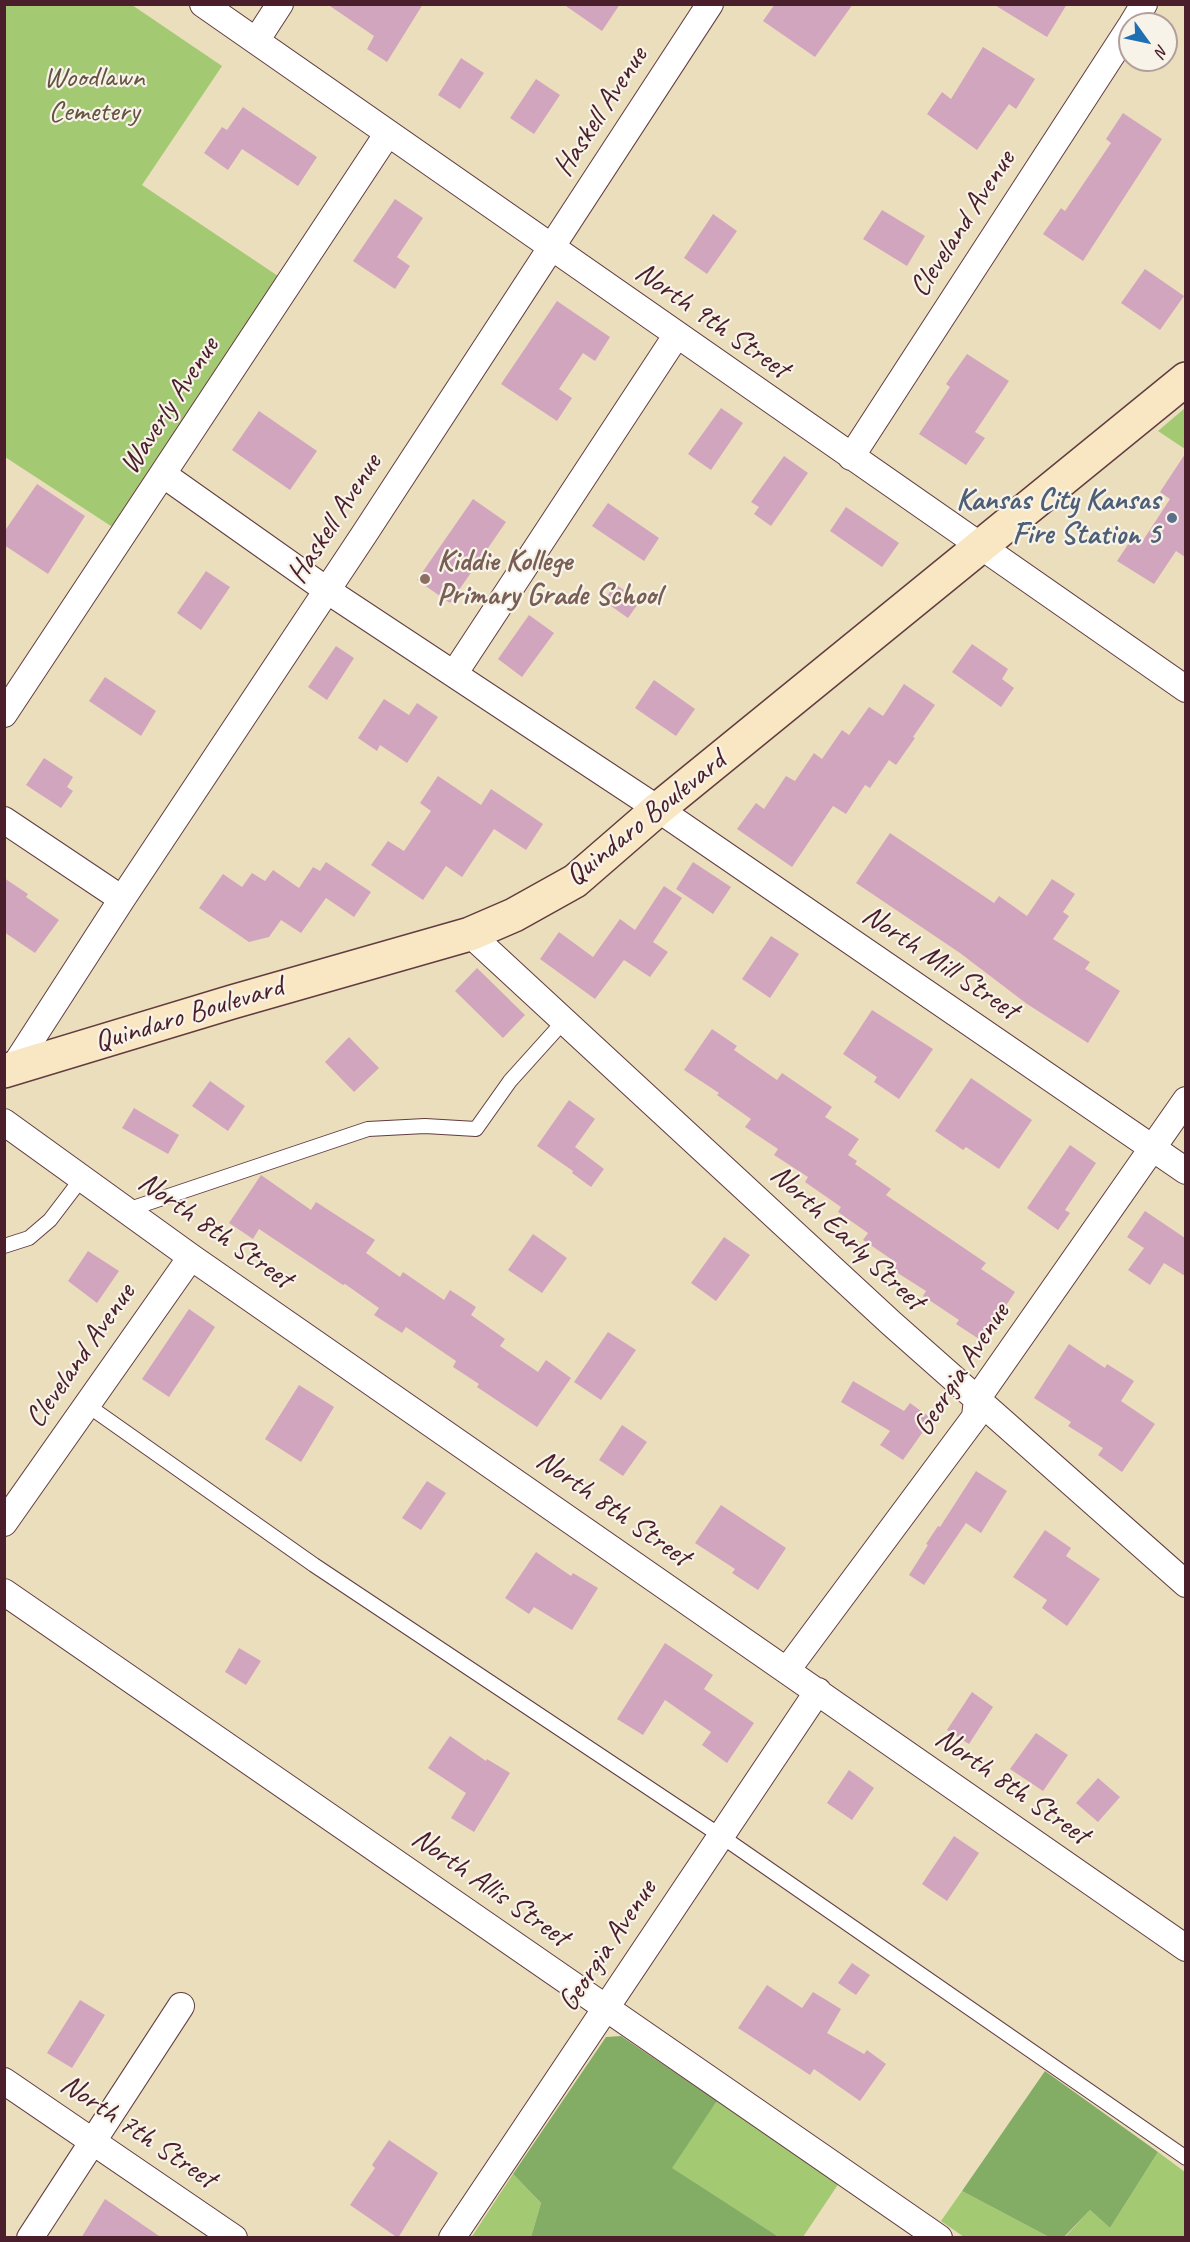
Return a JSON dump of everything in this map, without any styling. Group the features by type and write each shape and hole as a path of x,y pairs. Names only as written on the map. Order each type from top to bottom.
{"main road":[{"name":"Quindaro Boulevard","path":"9,1069 470,934 514,915 575,881 658,809 1185,379"}],"street":[{"name":"North 9th Street","path":"203,4 1185,689"},
{"path":"256,41 280,4"},
{"name":"Haskell Avenue","path":"9,1069 328,591 710,4"},
{"name":"Cleveland Avenue","path":"851,457 1118,45"},
{"name":"Waverly Avenue","path":"4,714 388,134"},
{"path":"454,674 676,336"},
{"name":"North Mill Street","path":"164,475 328,591 658,809 1185,1171"},
{"path":"4,820 122,899"},
{"name":"North Early Street","path":"470,934 873,1307 1185,1584"},
{"name":"Georgia Avenue","path":"787,1670 975,1417 977,1399 1185,1100"},
{"name":"North 8th Street","path":"4,1122 191,1257 1185,1948"},
{"name":"Cleveland Avenue","path":"4,1523 191,1257"},
{"name":"North Allis Street","path":"4,1592 939,2238"},
{"name":"Georgia Avenue","path":"452,2238 818,1691"},
{"path":"30,2238 181,2006"},
{"name":"North 7th Street","path":"4,2081 234,2238"}],"lane":[{"path":"127,1210 368,1129 425,1126 476,1129 510,1081 564,1021"},
{"path":"4,1246 29,1238 50,1220 82,1178"},
{"path":"87,1405 314,1564 721,1836 1185,2158"}],"green space":[{"name":"Woodlawn Cemetery","path":"4,5 132,5 222,66 142,185 281,278 114,528 5,457"},
{"path":"1185,408 1185,449 1158,431"},
{"path":"621,2036 717,2101 672,2168 779,2237 531,2237 541,2203 513,2174 606,2037"},
{"path":"1045,2071 1158,2152 1110,2228 1090,2210 1064,2237 1049,2237 962,2191"},
{"path":"717,2101 839,2183 803,2237 779,2237 671,2168"},
{"path":"1158,2152 1185,2172 1185,2237 1064,2238 1090,2210 1110,2228"},
{"path":"513,2174 541,2203 531,2237 471,2238"},
{"path":"962,2191 1049,2237 964,2237 941,2221"}],"building":[{"path":"327,4 423,4 387,62 367,49 374,36"},
{"path":"563,4 620,4 602,31"},
{"path":"775,4 853,4 815,57 763,21"},
{"path":"993,4 1067,4 1047,37"},
{"path":"983,47 1035,79 1016,109 1009,104 977,150 927,114 942,92 951,99"},
{"path":"461,58 484,73 460,109 438,95"},
{"path":"536,79 560,95 534,134 510,118"},
{"path":"243,107 317,157 298,186 242,149 228,170 204,153 222,127 227,130"},
{"path":"1123,113 1162,139 1083,261 1043,234 1061,208 1065,211 1111,143 1106,139"},
{"path":"395,199 423,218 397,257 410,266 395,289 353,261"},
{"path":"882,210 925,236 907,266 863,239"},
{"path":"713,214 737,231 707,274 684,258"},
{"path":"1145,269 1184,296 1160,330 1121,303"},
{"path":"557,301 610,337 595,361 583,353 559,389 572,398 557,421 501,384"},
{"path":"967,354 1009,381 975,432 985,438 966,465 919,434 950,387 946,384"},
{"path":"721,408 743,423 711,470 688,454"},
{"path":"259,411 317,451 290,490 232,450"},
{"name":"Kansas City Kansas Fire Station 5","path":"1185,454 1185,557 1176,551 1154,584 1117,561 1133,537 1142,542 1170,499 1160,492"},
{"path":"784,456 808,473 771,526 754,514 759,507 751,502"},
{"path":"37,484 85,516 48,574 4,545 4,532"},
{"path":"473,499 506,522 450,603 417,580"},
{"path":"608,503 659,538 644,561 592,526"},
{"path":"846,507 899,543 882,567 830,531"},
{"path":"206,571 230,587 201,630 177,613"},
{"path":"615,584 640,601 628,618 604,601"},
{"path":"529,615 554,633 522,677 498,659"},
{"path":"972,644 1008,669 1002,679 1014,688 1001,707 952,672"},
{"path":"336,646 354,658 327,700 308,687"},
{"path":"105,677 156,711 141,736 89,701"},
{"path":"654,680 695,709 676,736 635,708"},
{"path":"904,684 935,705 913,737 915,738 896,765 889,760 870,788 865,785 846,814 833,806 792,867 737,829 756,803 764,809 786,776 795,781 814,753 822,759 842,730 849,735 869,707 883,716"},
{"path":"384,699 409,715 417,703 438,717 407,763 380,745 377,751 358,738"},
{"path":"44,758 73,777 67,787 73,791 61,808 26,785"},
{"path":"438,776 481,805 491,789 543,824 526,850 494,829 462,877 446,866 423,900 371,865 388,841 404,851 431,811 420,803"},
{"path":"890,833 994,903 999,896 1027,916 1052,879 1075,894 1063,912 1069,916 1053,939 1090,962 1085,969 1120,991 1088,1043 1027,1004 960,953 856,883"},
{"path":"326,862 371,892 354,917 326,898 301,933 281,920 269,937 249,942 199,908 223,874 242,887 252,873 265,881 273,870 299,888 313,867 320,871"},
{"path":"693,862 731,887 713,914 676,889"},
{"path":"4,878 28,894 26,897 59,920 35,953 4,932"},
{"path":"664,886 682,898 653,942 668,952 650,977 624,960 595,999 540,959 559,932 593,957 620,919 635,930"},
{"path":"771,936 799,954 770,998 742,979"},
{"path":"477,968 525,1015 503,1038 455,991"},
{"path":"872,1010 933,1049 899,1099 874,1082 877,1077 843,1054"},
{"path":"712,1029 737,1046 734,1050 777,1080 782,1073 832,1107 825,1117 859,1139 848,1155 857,1161 855,1164 891,1189 886,1195 986,1263 981,1269 1015,1292 982,1341 956,1324 959,1320 923,1296 926,1291 893,1270 897,1263 863,1240 868,1233 838,1212 841,1207 805,1182 808,1177 774,1155 778,1149 745,1127 751,1119 717,1095 719,1093 684,1070"},
{"path":"349,1037 379,1068 354,1092 325,1062"},
{"path":"971,1078 1032,1120 999,1169 966,1147 963,1150 935,1131"},
{"path":"210,1081 245,1106 228,1131 192,1106"},
{"path":"569,1100 595,1119 575,1147 604,1169 591,1187 572,1173 573,1171 537,1146"},
{"path":"134,1108 179,1135 168,1154 122,1128"},
{"path":"1070,1145 1096,1163 1065,1210 1070,1213 1058,1230 1027,1208"},
{"path":"261,1175 311,1210 316,1202 375,1240 366,1253 400,1277 403,1272 444,1300 450,1290 476,1307 471,1315 505,1339 500,1346 538,1372 546,1360 571,1378 537,1427 477,1387 479,1384 453,1367 456,1361 406,1327 402,1333 374,1315 379,1308 345,1284 343,1285 259,1229 253,1239 229,1223"},
{"path":"1145,1211 1185,1238 1185,1276 1164,1263 1150,1285 1128,1270 1144,1248 1127,1237"},
{"path":"533,1234 567,1258 542,1293 508,1270"},
{"path":"724,1237 750,1255 716,1301 691,1283"},
{"path":"88,1251 119,1271 97,1303 68,1281"},
{"path":"189,1309 215,1327 169,1397 142,1379"},
{"path":"608,1332 636,1350 601,1400 574,1382"},
{"path":"1069,1344 1105,1368 1107,1364 1134,1381 1121,1401 1155,1424 1122,1472 1098,1455 1103,1448 1068,1426 1071,1422 1034,1398"},
{"path":"853,1381 904,1411 910,1403 932,1419 903,1460 880,1445 890,1431 841,1402"},
{"path":"299,1385 334,1407 301,1462 265,1439"},
{"path":"622,1425 647,1442 623,1476 599,1460"},
{"path":"976,1471 1007,1491 981,1533 966,1523 924,1585 909,1575 928,1545 926,1544 938,1526 940,1527"},
{"path":"427,1481 446,1493 421,1530 402,1518"},
{"path":"721,1505 786,1548 758,1590 732,1573 735,1569 695,1543"},
{"path":"1045,1530 1071,1548 1066,1556 1100,1579 1067,1626 1042,1608 1047,1600 1013,1577"},
{"path":"536,1552 571,1576 573,1573 598,1588 572,1630 534,1607 529,1614 505,1598"},
{"path":"665,1643 713,1675 704,1689 754,1723 727,1763 702,1745 711,1732 665,1700 643,1735 617,1719"},
{"path":"239,1648 261,1661 246,1685 225,1672"},
{"path":"972,1692 993,1707 969,1744 947,1730"},
{"path":"1036,1733 1068,1755 1043,1791 1010,1769"},
{"path":"450,1736 486,1761 487,1759 510,1773 474,1832 451,1818 466,1793 428,1768"},
{"path":"849,1770 874,1788 852,1820 827,1803"},
{"path":"1098,1778 1120,1797 1098,1822 1076,1803"},
{"path":"954,1836 979,1853 947,1901 922,1884"},
{"path":"852,1963 870,1975 856,1995 838,1983"},
{"path":"767,1985 802,2008 813,1992 841,2009 827,2033 864,2054 867,2050 886,2064 860,2101 814,2069 810,2075 738,2028"},
{"path":"80,2000 105,2015 72,2068 47,2053"},
{"path":"389,2140 438,2173 398,2238 350,2205 375,2168 372,2165"},
{"path":"105,2199 162,2238 81,2238"}],"place":[{"name":"Kansas City Kansas Fire Station 5","path":"1172,518"},
{"name":"Kiddie Kollege Primary Grade School","path":"425,579"}]}
